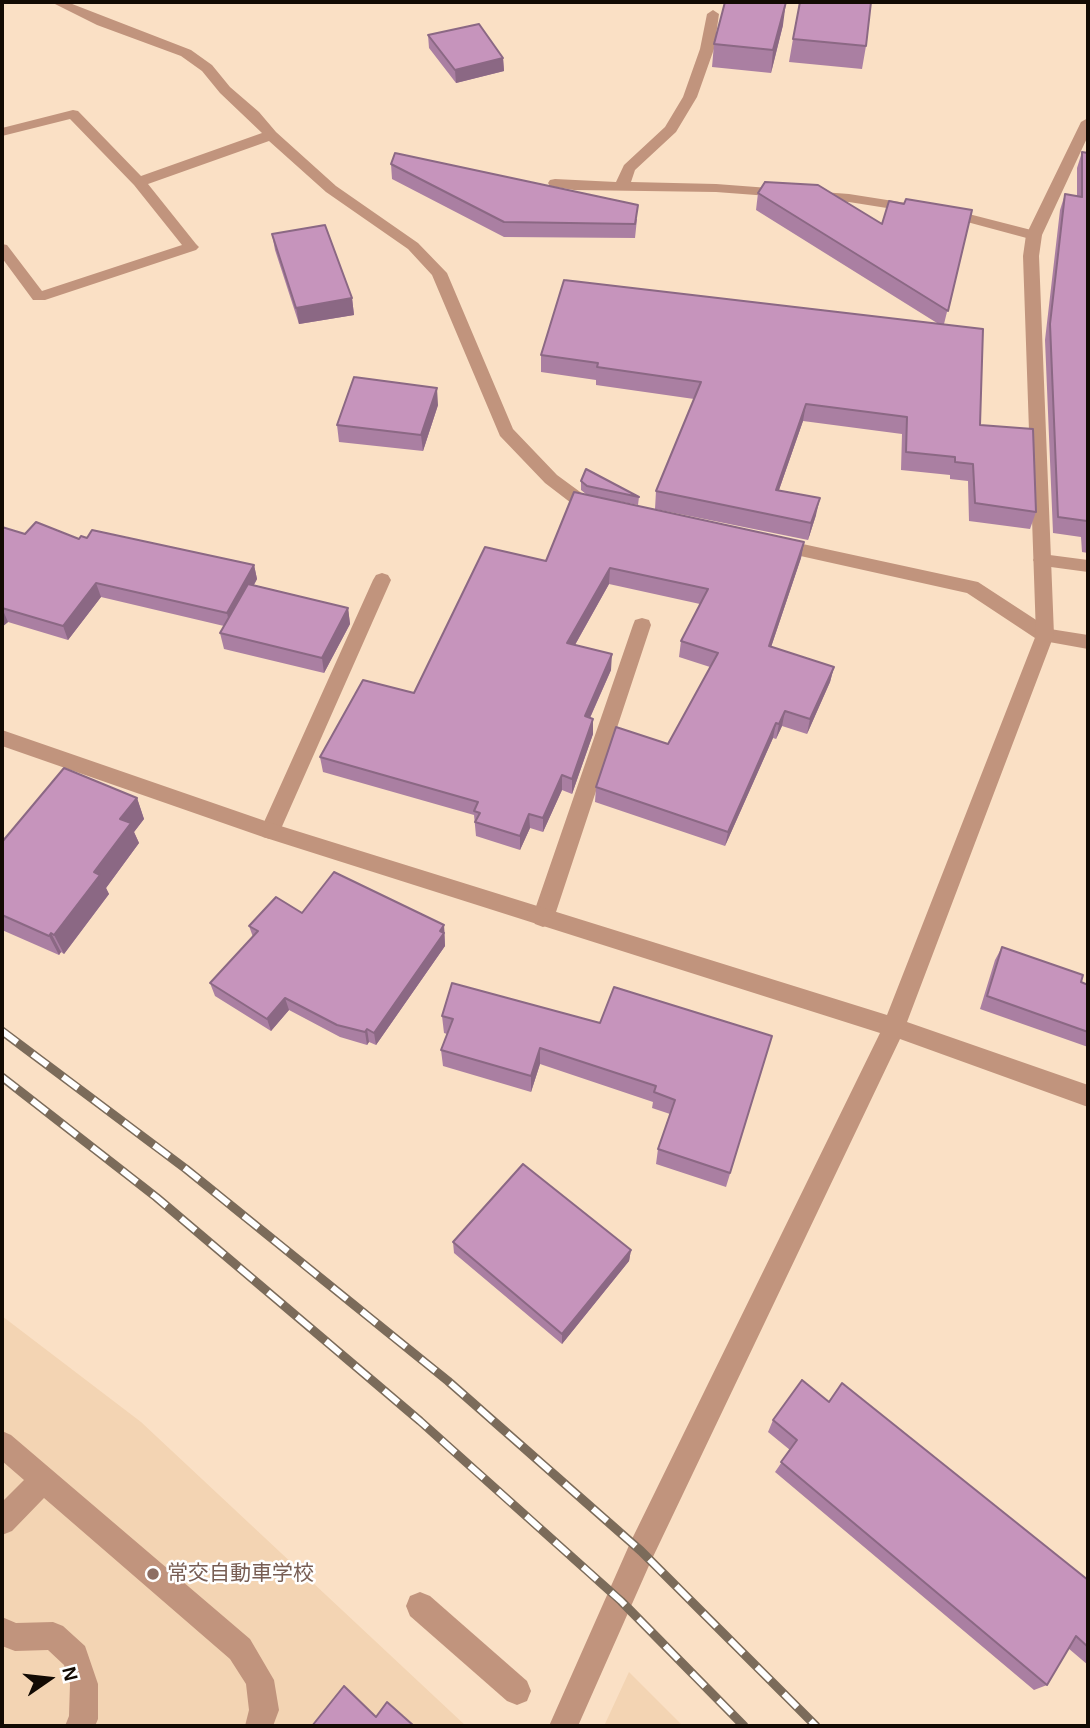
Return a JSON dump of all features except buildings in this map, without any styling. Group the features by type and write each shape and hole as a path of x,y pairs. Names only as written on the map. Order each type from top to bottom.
{"street":[{"path":"57,2 186,53 207,68 271,135 331,189 413,246 439,273 506,432 551,479 581,502 613,510"},
{"path":"623,187 629,168 671,129 690,97 708,49 713,15"},
{"path":"2,132 73,114 139,182 191,247 39,297 2,247"},
{"path":"563,1726 641,1551 894,1027 1045,635 1031,256 1034,235 1088,122"},
{"path":"139,182 271,135"},
{"path":"555,183 574,187 716,188 849,198 957,215 1034,235"},
{"path":"760,540 972,587 1045,635 1088,642"},
{"path":"1042,560 1088,566"},
{"path":"270,831 382,580"},
{"path":"543,918 642,625"},
{"path":"2,738 270,831 894,1027 1088,1096"},
{"path":"2,1444 240,1649 260,1680 264,1710 259,1726"},
{"path":"2,1521 43,1480"},
{"path":"420,1606 517,1691"},
{"path":"2,1631 15,1637 53,1636 75,1656 84,1684 83,1719 79,1726"}],"shaded area":[{"name":"常交自動車学校","path":"2,1316 141,1422 466,1726 2,1726"},
{"path":"629,1672 683,1726 604,1726"}],"railway":[{"path":"2,1031 186,1169 448,1381 641,1551 816,1726"},
{"path":"2,1077 156,1197 420,1421 621,1601 744,1726"}],"place":[{"name":"常交自動車学校","path":"153,1574"}]}
